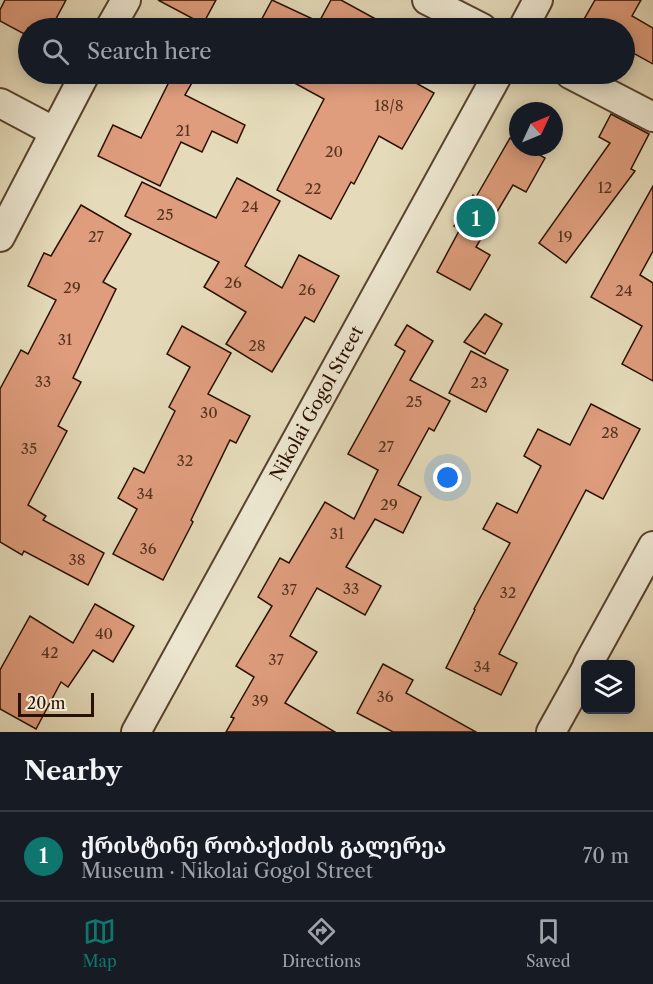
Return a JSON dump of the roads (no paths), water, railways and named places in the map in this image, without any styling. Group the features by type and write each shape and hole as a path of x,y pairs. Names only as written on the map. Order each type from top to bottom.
{"street":[{"path":"116,18 126,0"},
{"path":"427,0 463,18"},
{"path":"528,18 538,0"},
{"path":"0,237 79,84"},
{"name":"Nikolai Gogol Street","path":"136,732 492,84"},
{"path":"589,84 653,117"},
{"path":"0,103 53,131"},
{"path":"590,660 653,546"},
{"path":"551,732 581,676"}],"place":[{"name":"ქრისტინე რობაქიძის გალერეა","path":"476,218"}]}
